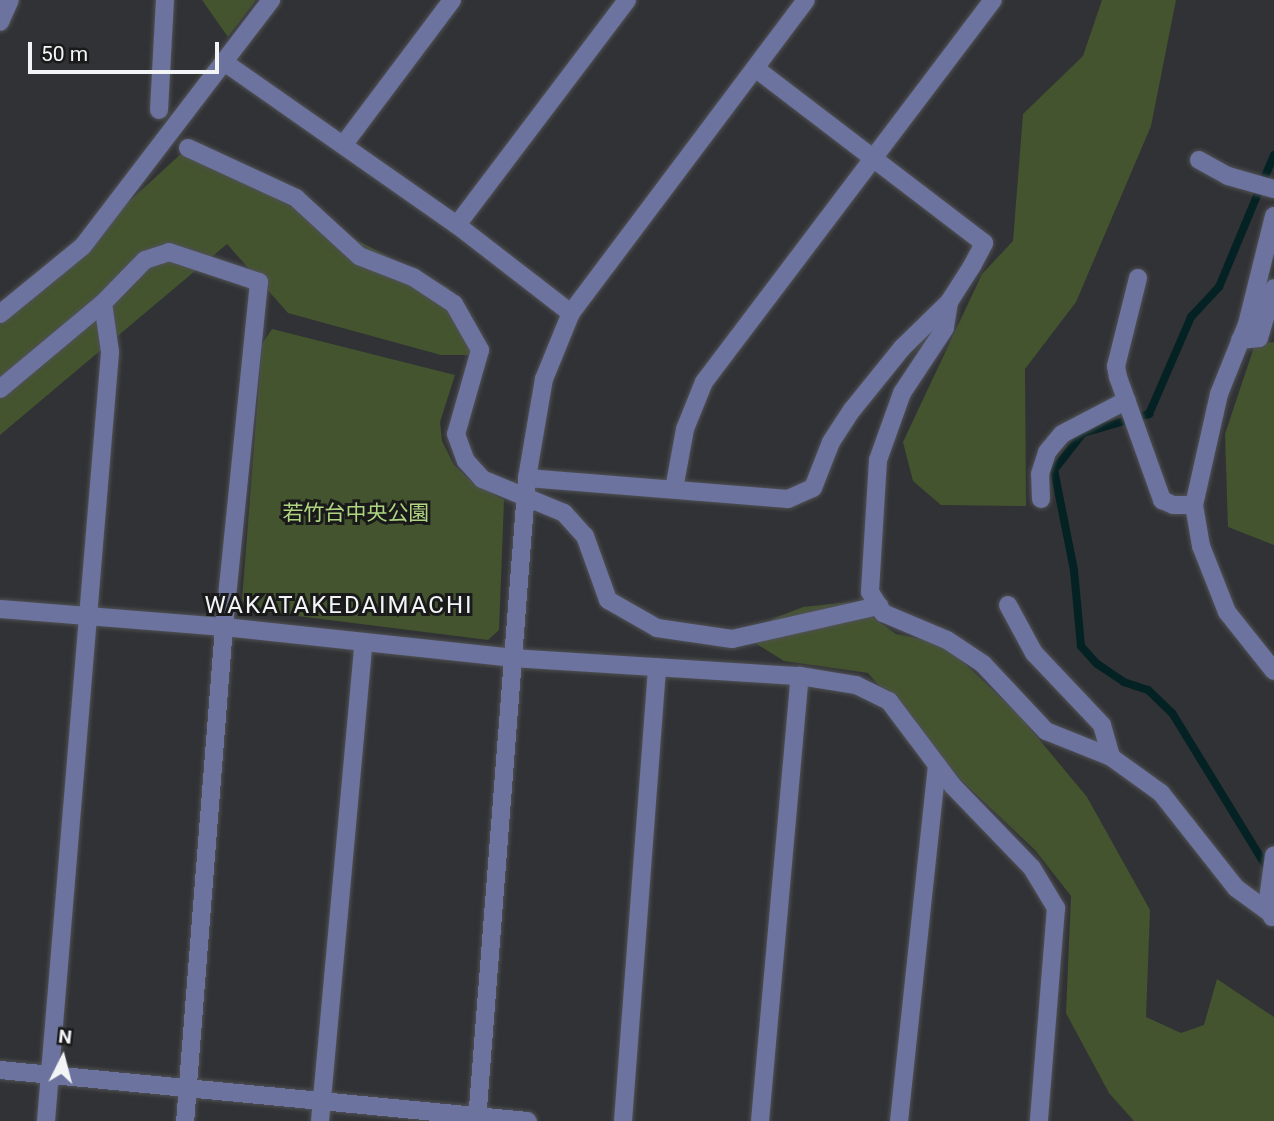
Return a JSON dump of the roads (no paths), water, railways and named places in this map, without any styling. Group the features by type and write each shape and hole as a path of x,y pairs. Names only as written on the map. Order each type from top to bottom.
{"street":[{"path":"0,23 10,0"},
{"path":"159,110 165,0"},
{"path":"0,314 83,246 271,0"},
{"path":"344,144 452,0"},
{"path":"457,225 627,0"},
{"path":"477,1119 525,498 544,379 571,313 806,0"},
{"path":"674,489 685,429 704,382 993,0"},
{"path":"224,62 457,225 571,313"},
{"path":"527,478 788,499 813,488 831,442 852,410 902,348 949,302 984,243 754,68"},
{"path":"188,148 296,198 359,256 413,276 454,304 480,350 456,434 466,461 482,479 564,513 584,536 608,600 657,628 732,639 879,606"},
{"path":"1199,160 1228,176 1274,189"},
{"path":"1274,216 1240,340 1219,394 1194,506 1201,546 1227,612 1274,671"},
{"path":"0,389 103,303 145,260 169,252 259,282 224,627 185,1121"},
{"path":"1138,278 1116,366 1162,500 1194,506"},
{"path":"1240,340 1259,338 1274,288"},
{"path":"949,302 945,328 902,393 878,460 869,563 870,592 883,612 947,640 983,664 1046,731 1111,757 1161,793 1236,888 1271,911"},
{"path":"46,1121 110,352 103,303"},
{"path":"1041,499 1040,474 1047,452 1062,434 1129,404"},
{"path":"1008,605 1034,653 1102,725 1111,757"},
{"path":"0,609 224,627 512,658 800,676 856,685 889,701 937,765 1032,868 1056,908 1039,1121"},
{"path":"320,1121 364,642"},
{"path":"623,1121 657,667"},
{"path":"760,1121 800,676"},
{"path":"899,1121 937,765"},
{"path":"1271,911 1274,855"},
{"path":"0,1070 51,1072 477,1119 528,1121"}],"waterway":[{"path":"1269,871 1172,713 1148,690 1124,682 1097,664 1081,646 1074,570 1054,470 1083,433 1149,414 1191,317 1219,287 1274,155"}],"district":[{"name":"WAKATAKEDAIMACHI","path":"339,606"}],"park label":[{"name":"若竹台中央公園","path":"356,513"}]}
